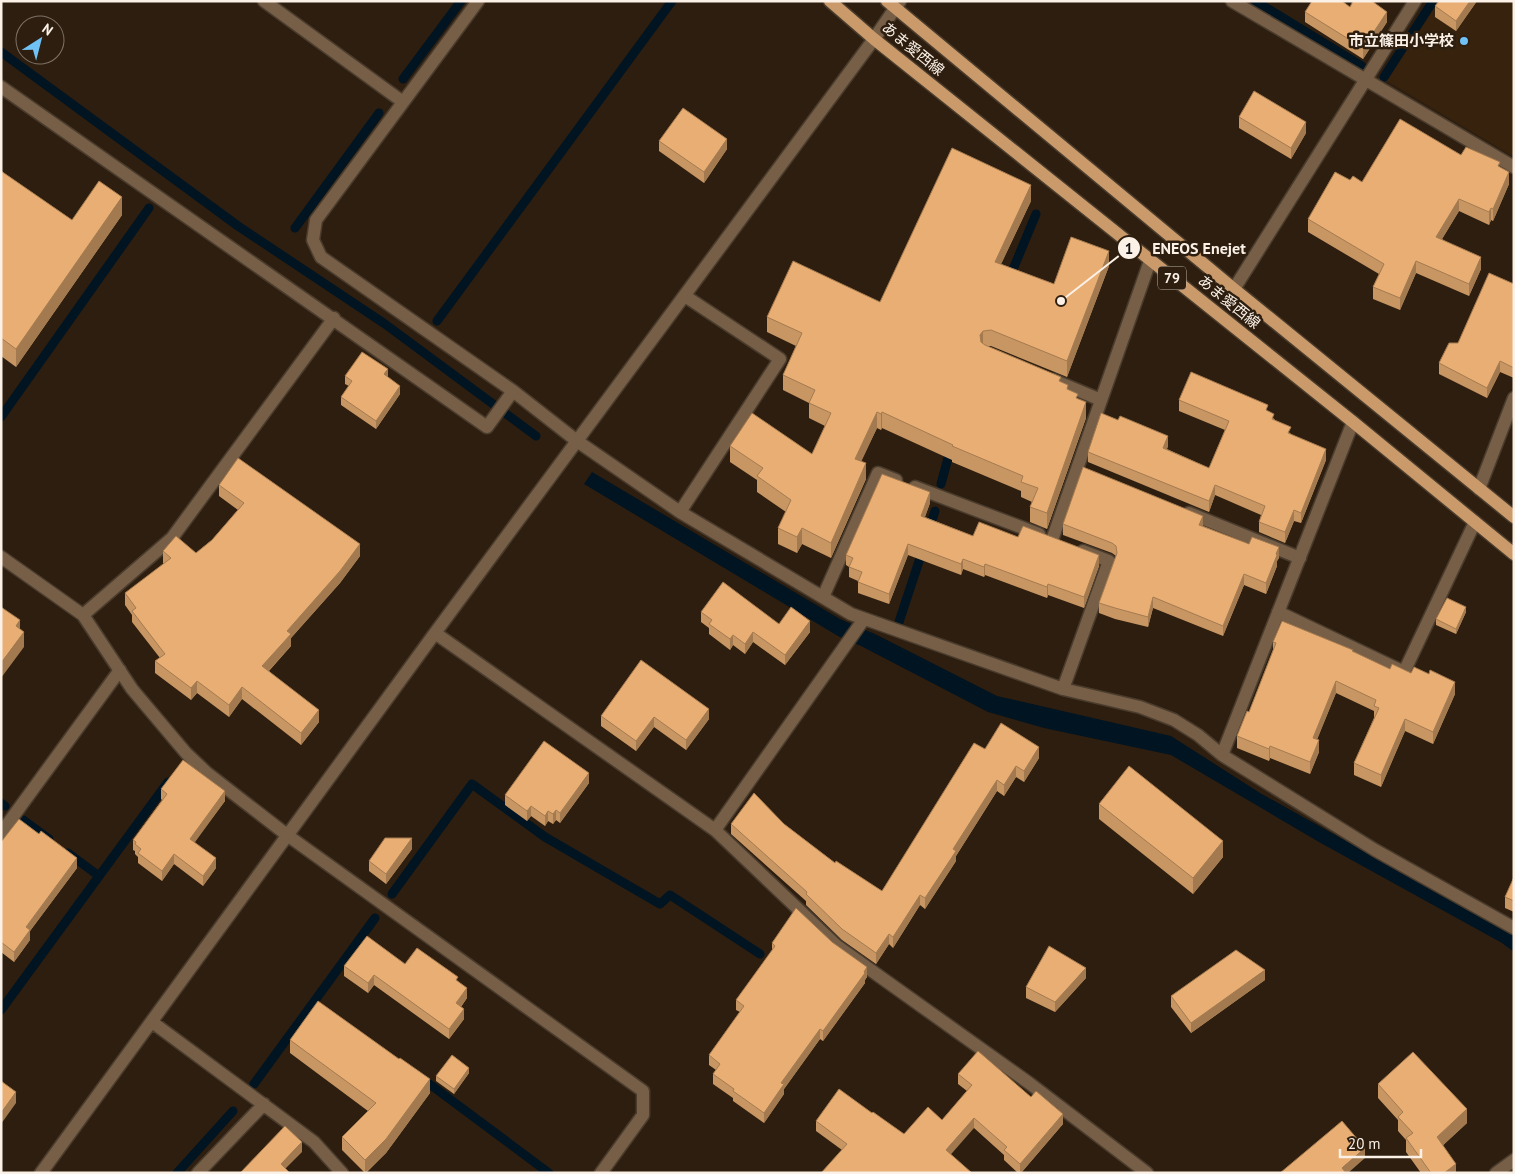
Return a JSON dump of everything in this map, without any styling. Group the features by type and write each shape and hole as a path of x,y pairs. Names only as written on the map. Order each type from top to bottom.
{"main road":[{"name":"あま愛西線","path":"830,1 874,39 1353,422 1514,554"},
{"name":"あま愛西線","path":"894,4 1234,289 1514,517"}],"street":[{"path":"264,1 403,102"},
{"path":"478,1 316,220 313,240 321,257 577,441 680,512 862,622 1063,689 1140,707 1174,720 1198,735 1222,755 1375,850 1514,928"},
{"path":"1232,1 1514,167"},
{"path":"1234,289 1415,1"},
{"path":"41,1173 435,633 874,39 894,4"},
{"path":"1,87 334,318 487,427 511,394"},
{"path":"1061,543 1101,400 1150,261"},
{"path":"680,512 780,359 685,296"},
{"path":"83,615 172,538 334,318"},
{"path":"1040,375 1101,400"},
{"path":"1480,489 1514,398"},
{"path":"1222,755 1353,422"},
{"path":"822,597 878,473 1109,561 1063,689"},
{"path":"1180,509 1300,558"},
{"path":"1278,612 1404,672 1475,522"},
{"path":"1,557 83,615 132,689 186,754 207,773 287,836 643,1091 643,1115 601,1173"},
{"path":"715,830 862,622"},
{"path":"435,633 715,830 837,946 1029,1083 1147,1173"},
{"path":"1,833 120,670"},
{"path":"152,1022 314,1142 342,1173"},
{"path":"198,1173 264,1104"},
{"path":"1496,1173 1514,1160"}],"shaded area":[{"name":"市立篠田小学校","path":"1439,1 1514,1 1514,157 1387,81"}],"water":[{"path":"592,472 840,619 875,634 997,696 1171,736 1260,793 1512,934 1514,936 1514,952 1502,943 1319,842 1171,755 1044,728 988,712 838,636 584,484"}],"building":[{"path":"1312,1 1342,1 1350,7 1353,1 1372,1 1387,12 1363,48 1305,12"},
{"path":"1439,1 1470,1 1456,21 1435,6"},
{"path":"1254,91 1306,122 1291,148 1239,117"},
{"path":"683,108 727,139 704,172 659,141"},
{"path":"1400,119 1461,155 1466,147 1500,162 1498,166 1509,172 1493,209 1491,208 1489,212 1459,199 1436,237 1481,257 1469,284 1416,261 1400,298 1373,287 1384,264 1308,219 1335,172 1350,180 1353,176 1362,182"},
{"path":"952,148 1031,185 995,262 1054,284 1071,237 1109,251 1067,361 991,330 983,331 980,335 981,342 985,345 1061,377 1059,381 1068,385 1067,389 1078,394 1076,398 1086,402 1047,513 1030,507 1038,488 1021,482 1023,476 952,446 882,412 881,414 877,412 855,459 866,463 831,543 802,528 797,537 778,528 791,500 757,476 763,468 730,446 752,413 812,454 831,413 809,403 815,390 783,375 802,333 767,317 793,261 880,302"},
{"path":"1,171 72,220 99,181 122,197 16,349 1,338"},
{"path":"1489,273 1514,284 1514,368 1500,361 1487,388 1439,363 1449,343 1458,343"},
{"path":"362,352 388,369 384,374 400,386 376,421 341,397 352,381 345,376"},
{"path":"1191,372 1268,405 1266,410 1274,414 1272,419 1291,427 1288,433 1326,449 1301,513 1294,510 1285,532 1259,522 1265,506 1215,485 1209,501 1088,452 1101,413 1118,420 1120,416 1168,436 1163,448 1209,468 1229,421 1179,400"},
{"path":"238,458 360,544 340,571 287,631 291,634 262,666 319,710 301,733 242,687 229,705 197,681 191,688 155,661 165,654 132,611 136,608 125,593 171,558 163,551 176,536 196,553 212,540 244,503 219,485"},
{"path":"1083,467 1203,516 1199,525 1249,544 1252,537 1279,547 1266,583 1244,574 1223,626 1153,597 1148,617 1099,603 1117,553 1116,546 1063,524"},
{"path":"882,474 930,492 921,516 973,536 979,522 1018,537 1023,526 1099,555 1084,597 1048,584 1047,587 985,564 984,567 963,559 961,564 908,544 889,594 858,582 862,572 849,567 853,558 846,555"},
{"path":"723,582 779,624 791,607 810,621 785,655 753,632 745,644 733,635 730,639 709,624 712,620 701,612"},
{"path":"1447,598 1466,607 1456,629 1436,619"},
{"path":"1,607 20,620 16,626 24,632 1,663"},
{"path":"1282,621 1353,650 1390,669 1392,664 1411,673 1414,667 1429,674 1430,670 1455,682 1433,732 1405,719 1381,775 1354,763 1379,708 1374,706 1376,700 1336,681 1313,738 1319,740 1310,762 1270,746 1269,749 1237,736 1247,711 1249,712 1276,643 1273,642"},
{"path":"641,660 709,709 686,740 654,717 636,741 601,716"},
{"path":"1001,723 1039,747 1024,771 1016,766 1004,785 997,780 953,849 956,851 925,898 920,895 893,937 889,934 876,953 842,929 806,894 807,892 731,824 754,793 784,824 835,863 836,861 882,891 974,743 985,749"},
{"path":"544,741 589,773 560,813 556,810 553,814 548,811 545,816 531,806 527,811 505,795"},
{"path":"183,760 225,791 190,839 216,858 203,876 174,854 162,871 138,853 141,849 133,840 167,794 161,789"},
{"path":"1129,766 1223,841 1193,878 1099,804"},
{"path":"19,819 39,834 41,831 77,858 26,927 30,930 14,952 1,942 1,842"},
{"path":"385,838 412,838 386,874 369,861"},
{"path":"1514,877 1514,901 1505,897"},
{"path":"796,908 832,942 867,967 865,973 823,1031 820,1029 781,1083 784,1084 764,1113 713,1074 720,1064 709,1055 744,1006 736,1000 775,946 772,943"},
{"path":"367,936 405,964 417,948 458,977 456,980 467,988 456,1003 464,1009 449,1029 374,975 368,983 344,966"},
{"path":"1049,946 1086,968 1055,1002 1026,987"},
{"path":"1236,950 1265,970 1191,1023 1171,996"},
{"path":"318,1001 430,1079 386,1139 365,1160 342,1137 376,1103 290,1040"},
{"path":"978,1051 1031,1097 1036,1091 1063,1114 1020,1164 1004,1150 1007,1147 974,1118 946,1150 972,1173 821,1173 847,1144 816,1121 839,1089 904,1134 928,1107 942,1120 972,1085 958,1074"},
{"path":"1413,1052 1467,1109 1437,1137 1456,1164 1444,1173 1431,1173 1406,1138 1413,1133 1398,1117 1403,1112 1378,1084"},
{"path":"452,1055 469,1068 454,1089 436,1076"},
{"path":"1,1081 16,1092 1,1113"},
{"path":"1342,1121 1365,1148 1342,1168 1346,1173 1280,1173"},
{"path":"285,1126 302,1142 281,1164 290,1173 240,1173"}],"waterway":[{"path":"403,79 461,1"},
{"path":"437,321 672,1"},
{"path":"1255,1 1362,66"},
{"path":"1384,77 1433,1"},
{"path":"1,52 238,226 385,324 536,436"},
{"path":"295,228 379,113"},
{"path":"1,417 149,208"},
{"path":"1009,279 1036,214"},
{"path":"941,484 951,447"},
{"path":"929,530 935,511"},
{"path":"899,622 923,549"},
{"path":"1,1010 168,782"},
{"path":"392,894 472,784 545,837 660,904 670,895 760,954"},
{"path":"1,803 5,806"},
{"path":"23,820 49,839"},
{"path":"68,853 99,876"},
{"path":"254,1084 375,918"},
{"path":"420,1077 549,1173"},
{"path":"177,1173 233,1111"}],"place":[{"name":"市立篠田小学校","path":"1464,41"},
{"name":"ENEOS Enejet","path":"1061,301"}]}
